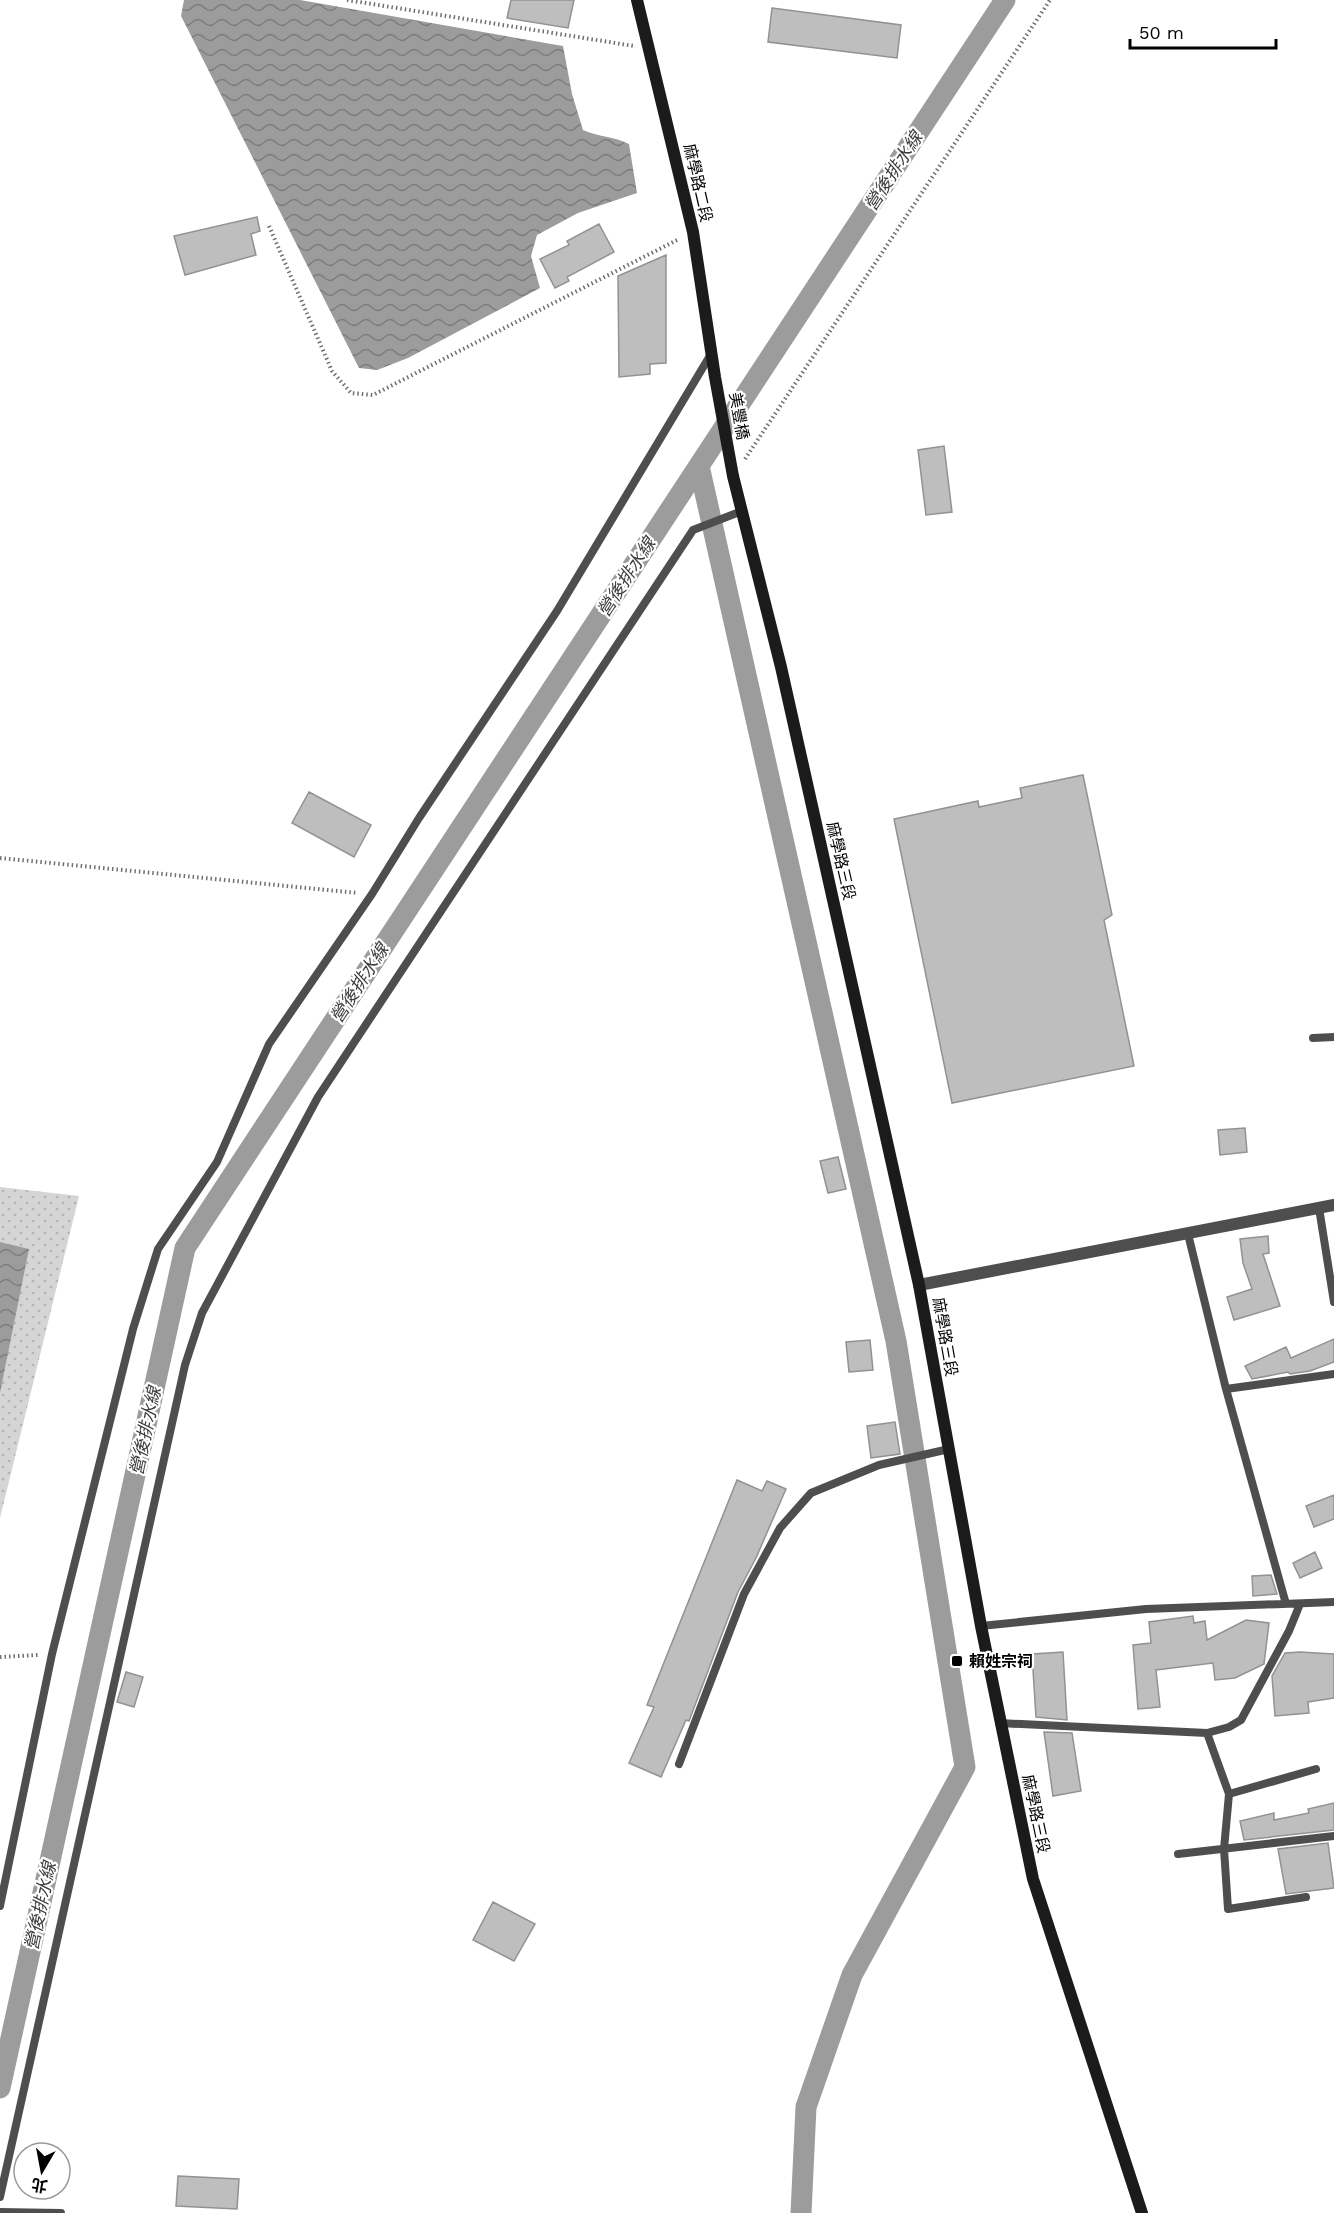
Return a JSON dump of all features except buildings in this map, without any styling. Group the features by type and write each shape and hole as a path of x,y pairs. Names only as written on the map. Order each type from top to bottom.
{"main road":[{"name":"麻學路二段","path":"637,0 693,232 715,377"},
{"name":"美豐橋","path":"715,377 730,461"},
{"name":"麻學路三段","path":"730,461 781,667 919,1285 999,1723 1033,1879 1142,2213"}],"street":[{"path":"919,1285 1334,1205"}],"lane":[{"path":"0,1906 52,1654 133,1329 158,1249 217,1162 269,1044 372,894 419,818 557,611 711,354"},
{"path":"0,2197 185,1365 202,1313 318,1097 693,530 742,511"},
{"path":"1313,1038 1334,1037"},
{"path":"1318,1208 1334,1302"},
{"path":"1188,1234 1226,1389 1286,1604"},
{"path":"1226,1389 1334,1374"},
{"path":"679,1764 744,1594 780,1528 811,1493 879,1465 949,1449"},
{"path":"981,1626 1146,1609 1334,1602"},
{"path":"999,1723 1207,1733 1229,1727 1241,1720 1289,1630 1300,1604"},
{"path":"1207,1733 1229,1794 1224,1849 1228,1908 1306,1897"},
{"path":"1229,1794 1316,1769"},
{"path":"1178,1854 1334,1836"},
{"path":"0,2212 61,2213"}],"path":[{"path":"347,0 650,48"},
{"path":"733,476 1050,0"},
{"path":"269,226 332,371 351,393 373,395 693,232"},
{"path":"0,858 372,894"},
{"path":"0,1657 52,1654"}],"shaded area":[{"path":"0,1187 79,1196 0,1518"}],"water":[{"path":"184,0 300,0 563,46 572,94 583,130 629,144 637,193 578,213 537,235 531,256 540,288 408,358 377,370 359,368 181,16"},
{"path":"0,1242 29,1249 0,1393"}],"waterway":[{"name":"營後排水線","path":"0,2088 185,1248 1005,0"},
{"path":"699,466 896,1341 965,1767 852,1975 806,2107 801,2213"}],"place":[{"name":"賴姓宗祠","path":"957,1661"}]}
